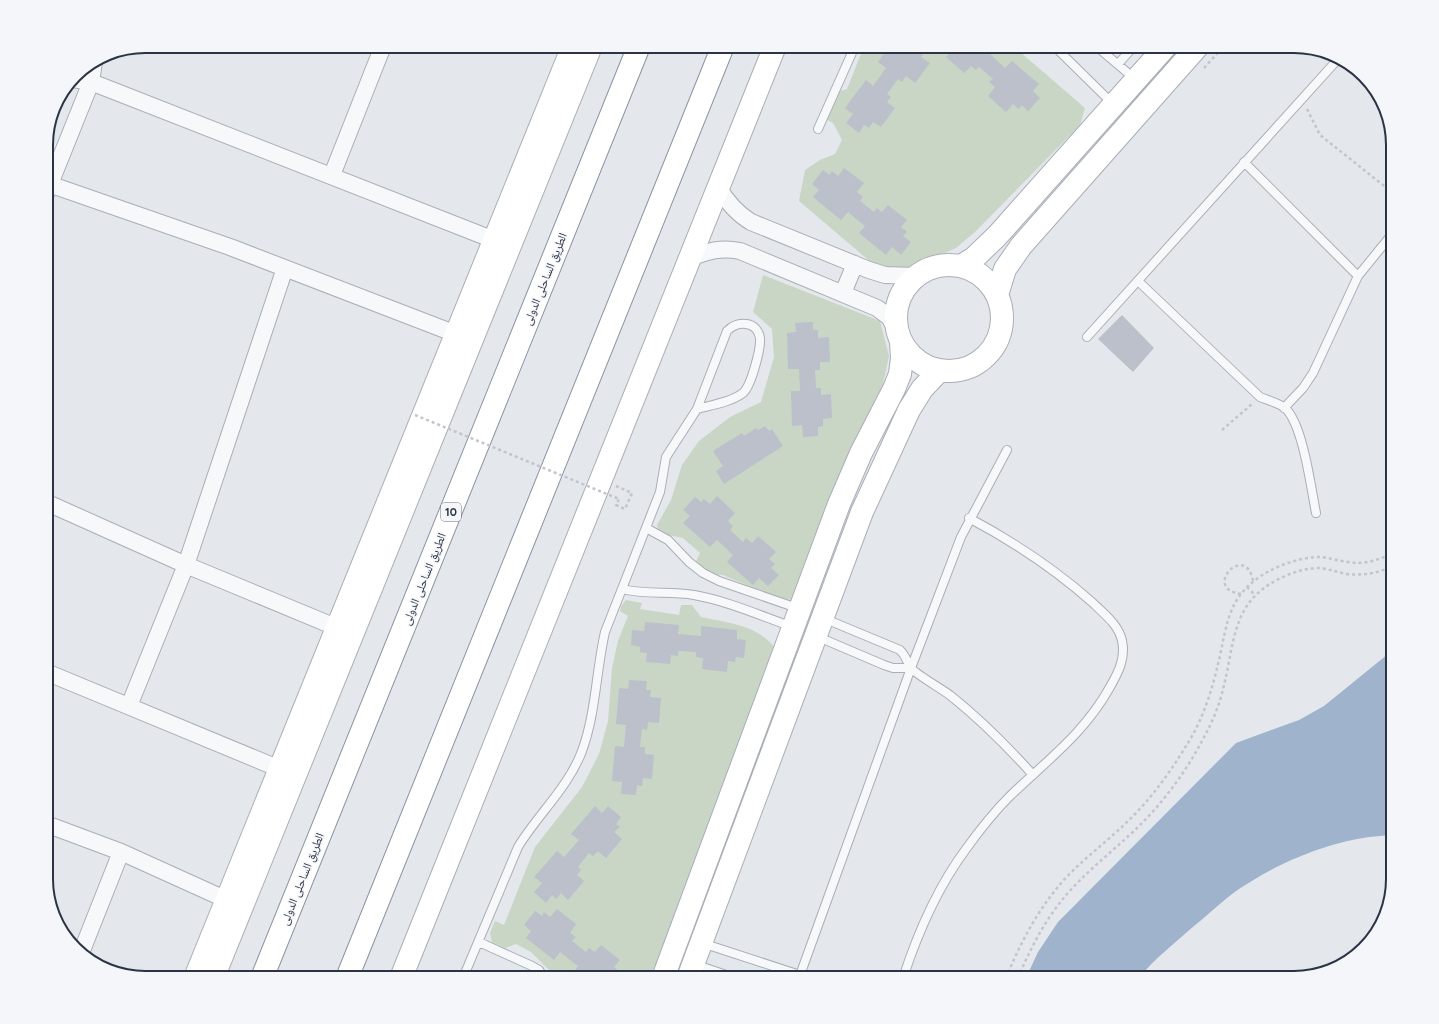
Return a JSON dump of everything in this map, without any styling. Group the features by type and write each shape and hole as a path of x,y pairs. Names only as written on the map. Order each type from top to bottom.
{"main road":[{"path":"198,971 570,53"},
{"path":"216,971 588,53"},
{"name":"الطريق الساحلى الدولى","path":"265,971 635,53"},
{"path":"350,971 720,53"},
{"path":"390,971 673,261 758,53"},
{"path":"403,971 772,53"},
{"path":"961,266 974,258 992,241 1160,53"},
{"path":"997,295 1005,269 1021,246 1192,53"},
{"path":"666,971 839,504 861,453 894,389 900,374 902,358 896,318 901,295 916,276 926,270 937,266 961,266 982,276 997,295 1002,308 1002,320 999,337 990,352 982,360 968,368 951,372 939,371 917,361 908,352 899,336"},
{"path":"672,956 691,971 842,563 885,461 915,400 939,371"},
{"path":"797,618 819,627"},
{"path":"679,934 701,943"}],"street":[{"path":"332,175 379,53"},
{"path":"53,175 91,82 93,69"},
{"path":"80,80 91,82 332,175 494,240"},
{"path":"718,187 726,201 737,213 751,222 885,275 916,276"},
{"path":"53,189 285,268 456,334"},
{"path":"690,258 713,250 727,248 740,251 877,308 889,317 899,336"},
{"path":"843,293 855,264"},
{"path":"129,706 186,565 285,268"},
{"path":"53,505 186,565 338,628"},
{"path":"53,675 280,769"},
{"path":"53,827 121,852 227,900"},
{"path":"83,947 121,852"}],"lane":[{"path":"818,129 852,53"},
{"path":"1061,53 1114,104"},
{"path":"1105,53 1136,80"},
{"path":"1118,64 1128,53"},
{"path":"1086,337 1336,62"},
{"path":"1244,162 1358,276"},
{"path":"1284,408 1303,388 1313,373 1358,276 1386,242"},
{"path":"1138,281 1260,397 1284,408 1292,418 1298,430 1316,513"},
{"path":"467,971 498,890 518,846 529,829 556,797 582,752 590,726 600,655 605,632 660,492 666,458 697,409 727,331 737,324 750,324 760,337 750,385 738,397 697,409"},
{"path":"802,971 911,668 969,518 1007,450"},
{"path":"906,971 912,951 927,914 961,856 985,824 1008,798 1073,738 1106,695 1119,671 1123,656 1122,640 1116,626 1074,586 1041,561 1006,538 969,518"},
{"path":"646,528 668,540 689,562 703,573 797,618"},
{"path":"622,589 645,593 676,593 712,599 797,618"},
{"path":"819,627 884,666 893,668 911,668"},
{"path":"819,627 900,650 907,658 911,668 976,716 1005,744 1033,775"},
{"path":"479,942 540,971"},
{"path":"701,943 783,971"}],"path":[{"path":"1302,99 1320,135 1386,187"},
{"path":"1222,430 1260,397"},
{"path":"415,415 619,499 616,504 625,509 632,493"},
{"path":"1009,971 1014,957 1034,920 1057,888 1078,866 1129,820 1148,799 1174,765 1204,710 1213,684 1224,629 1233,607 1247,587 1266,572 1302,559 1323,558 1363,564 1386,556"},
{"path":"1241,594 1233,593 1227,588 1225,580 1226,573 1232,567 1239,565 1247,568 1252,574 1253,581"},
{"path":"1022,971 1044,926 1066,895 1086,874 1137,828 1162,801 1184,771 1203,740 1215,714 1226,681 1235,632 1243,612 1255,595 1272,582 1305,570 1318,568 1345,574 1364,575 1386,570"},
{"path":"1247,587 1255,595"}],"green space":[{"path":"861,53 1021,53 1085,108 1080,125 975,232 956,248 907,270 879,269 799,201 805,170 820,160 835,154 842,140 833,123 823,118 834,93 847,89"},
{"path":"763,275 880,321 889,356 883,384 792,600 776,598 723,575 704,574 695,564 700,553 683,538 659,533 657,525 671,500 682,465 699,441 730,417 761,402 774,357 772,329 753,312"},
{"path":"626,600 642,603 640,609 679,615 681,605 692,605 701,617 732,623 752,630 769,641 776,649 656,971 550,971 531,952 516,944 505,948 492,942 490,933 495,921 504,925 535,847 582,787 599,754 608,721 612,668 618,641 628,616 620,611 621,606"}],"water":[{"path":"1386,656 1386,836 1352,840 1332,845 1293,859 1256,878 1222,902 1165,951 1146,971 1029,971 1038,952 1058,922 1236,743 1299,720 1324,706"}],"building":[{"path":"884,53 923,53 921,57 930,63 915,83 906,76 902,82 898,79 887,94 891,97 887,102 895,108 881,127 873,122 869,128 864,125 859,133 846,123 853,114 845,108 866,80 873,86 886,68 878,62"},
{"path":"949,53 989,53 1005,68 1012,61 1039,84 1033,91 1040,98 1028,111 1022,105 1019,109 1013,104 1006,112 988,96 995,87 989,82 993,79 979,67 976,70 971,66 964,73 946,57"},
{"path":"844,168 864,183 857,192 863,197 860,201 874,212 877,208 882,212 888,205 907,220 901,227 907,232 903,236 911,242 901,255 892,247 886,255 859,233 865,226 848,212 841,220 813,197 819,190 812,184 823,170 829,175 832,171 838,176"},
{"path":"1122,315 1154,348 1133,372 1098,339"},
{"path":"813,322 813,330 818,330 818,338 829,337 830,362 820,362 820,370 815,370 816,388 821,388 821,395 831,394 832,418 823,419 823,426 818,427 818,436 803,437 802,425 792,426 791,391 800,391 799,369 788,369 787,333 796,332 795,323"},
{"path":"765,426 769,431 772,429 783,446 724,484 716,471 723,466 713,451 742,433 744,436 756,428 758,430"},
{"path":"717,496 735,513 728,521 733,526 730,530 743,542 746,538 752,543 758,536 776,552 769,559 775,564 771,568 779,575 768,586 759,578 753,585 727,562 733,555 717,540 710,547 683,523 690,516 683,510 695,497 701,502 704,499 710,504"},
{"path":"645,622 679,625 678,634 701,636 701,626 737,630 737,639 746,640 744,658 736,657 735,662 728,661 727,672 702,669 703,658 696,657 696,652 678,651 678,656 671,655 670,664 646,662 647,653 640,652 640,647 631,645 632,630 644,631"},
{"path":"629,680 647,681 646,690 651,690 650,697 661,698 659,723 648,722 647,730 642,729 640,747 645,747 645,754 654,755 652,779 643,778 642,786 637,785 636,795 621,794 622,782 612,781 615,746 624,747 626,725 616,724 619,688 628,689"},
{"path":"595,806 602,813 608,806 621,817 616,824 620,827 614,832 622,839 606,858 598,851 593,856 589,853 578,867 581,870 577,875 584,881 568,900 561,893 556,899 552,895 546,903 534,892 542,883 534,877 557,851 564,857 579,840 571,834"},
{"path":"557,909 576,924 570,933 576,937 572,941 586,952 589,948 595,952 601,945 620,960 614,967 619,971 574,971 578,966 560,952 554,960 526,938 531,931 524,925 535,911 542,916 544,912 550,917"}]}
